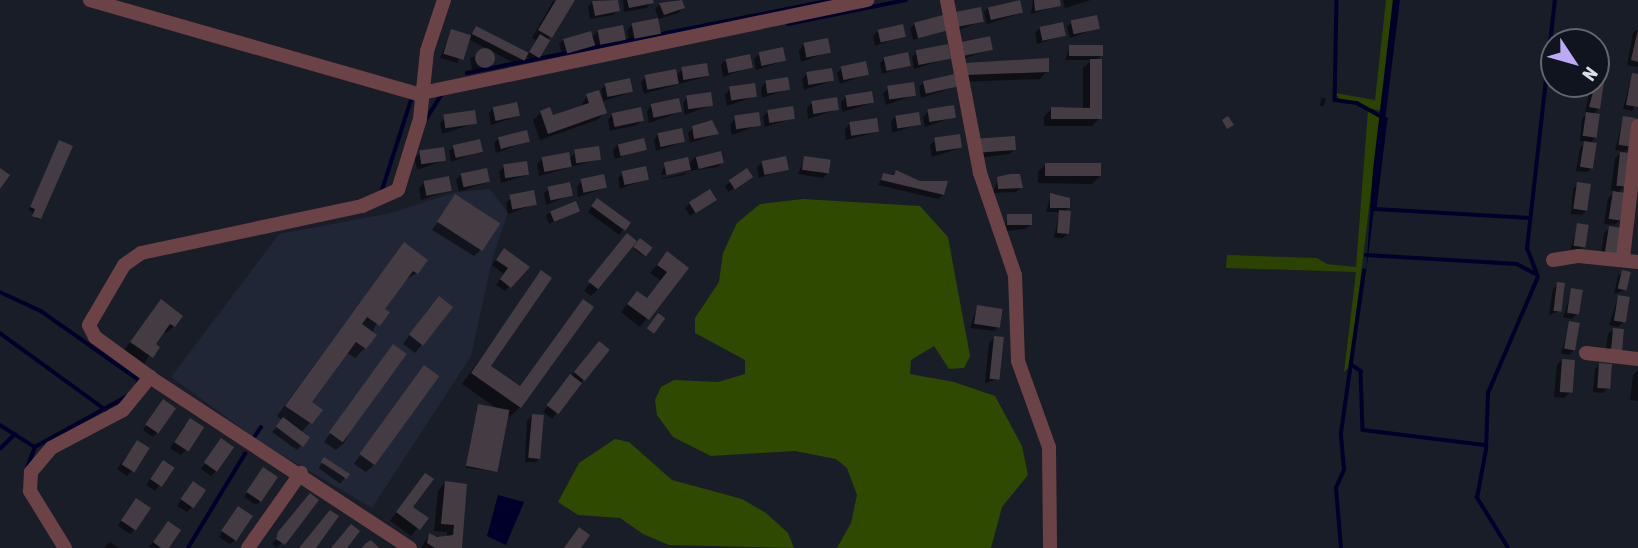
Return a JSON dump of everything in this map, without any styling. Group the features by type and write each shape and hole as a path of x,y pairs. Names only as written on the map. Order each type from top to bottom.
{"street":[{"path":"90,0 403,92 423,94 867,0"},
{"path":"410,548 301,473 150,377 95,337 89,325 124,265 141,253 388,198 398,190 420,119 427,51 444,0"},
{"path":"947,0 981,173 1015,275 1018,361 1049,447 1050,548"},
{"path":"1623,258 1638,126"},
{"path":"1553,260 1623,258 1638,262"},
{"path":"1586,353 1638,359"},
{"path":"65,548 30,491 31,472 51,448 124,410 150,377"},
{"path":"248,548 301,473"}],"shaded area":[{"path":"490,189 508,213 493,256 471,356 372,508 262,443 171,377 279,234 391,213 456,192"}],"green space":[{"path":"1386,0 1393,0 1381,111 1341,101 1335,93 1375,100"},
{"path":"1368,110 1380,116 1350,366 1344,372 1356,272 1226,268 1227,255 1317,258 1327,264 1356,267"},
{"path":"803,199 920,206 948,237 970,356 964,368 949,369 934,346 911,360 910,374 954,382 995,396 1022,446 1028,475 1002,507 991,548 837,548 851,523 857,495 847,468 836,459 795,451 711,456 673,437 657,415 655,400 661,387 674,380 718,382 745,374 745,360 695,333 695,318 719,282 723,253 737,223 760,204"},
{"path":"615,439 629,442 672,480 742,499 766,513 788,533 794,548 669,545 643,534 620,518 578,515 558,502 579,463"}],"water":[{"path":"1393,0 1400,0 1366,273 1373,170"},
{"path":"498,495 524,502 506,545 487,536"}],"building":[{"path":"556,0 575,0 552,38 538,30"},
{"path":"618,0 620,11 595,16 592,1"},
{"path":"627,0 653,0 654,3 629,8"},
{"path":"682,0 685,8 664,15 659,3"},
{"path":"1020,0 1023,13 991,20 988,7"},
{"path":"1034,0 1060,0 1061,6 1035,11"},
{"path":"981,7 984,22 956,27 954,12"},
{"path":"943,15 947,30 918,38 914,23"},
{"path":"1097,15 1100,29 1074,34 1071,21"},
{"path":"658,18 661,34 635,39 631,23"},
{"path":"1063,22 1066,36 1042,41 1040,27"},
{"path":"903,24 906,37 881,43 878,30"},
{"path":"623,25 626,40 600,45 597,30"},
{"path":"476,26 529,53 524,61 472,34"},
{"path":"451,29 471,35 463,60 443,54"},
{"path":"1638,29 1638,62 1631,60"},
{"path":"591,31 595,45 567,53 563,39"},
{"path":"540,34 550,40 539,58 529,52"},
{"path":"990,36 993,50 965,56 962,42"},
{"path":"828,38 831,53 806,57 803,43"},
{"path":"948,44 951,59 918,65 916,50"},
{"path":"1069,45 1103,45 1103,56 1069,56"},
{"path":"783,47 786,61 761,66 759,52"},
{"path":"485,48 492,51 495,58 492,65 485,68 478,65 475,58 478,51"},
{"path":"908,52 911,66 886,71 884,57"},
{"path":"750,54 753,68 728,73 726,59"},
{"path":"1049,58 1049,72 966,75 965,63"},
{"path":"1090,59 1102,59 1102,119 1051,119 1051,107 1090,108"},
{"path":"866,61 869,75 843,80 841,66"},
{"path":"707,63 709,76 683,80 681,67"},
{"path":"832,68 834,81 808,85 806,72"},
{"path":"676,69 679,84 647,90 645,75"},
{"path":"1632,73 1638,74 1638,107 1626,105"},
{"path":"954,74 957,87 926,94 923,81"},
{"path":"788,77 790,90 767,93 765,81"},
{"path":"630,78 633,92 607,97 605,83"},
{"path":"914,82 916,96 889,100 887,86"},
{"path":"755,83 757,97 731,100 729,87"},
{"path":"599,90 607,113 548,134 540,111 550,107 553,115 589,103 586,94"},
{"path":"872,91 874,103 847,107 845,95"},
{"path":"711,92 713,106 688,109 686,95"},
{"path":"837,97 839,110 813,114 811,101"},
{"path":"679,98 682,112 654,118 651,104"},
{"path":"1591,98 1602,98 1600,109 1589,107"},
{"path":"517,102 520,116 495,121 493,107"},
{"path":"954,105 956,118 929,122 927,109"},
{"path":"793,106 795,119 769,123 767,110"},
{"path":"641,107 644,121 615,127 612,113"},
{"path":"475,110 477,124 445,128 443,114"},
{"path":"759,112 761,126 736,129 734,115"},
{"path":"919,112 921,125 897,129 895,116"},
{"path":"1586,112 1600,114 1597,138 1583,136"},
{"path":"1228,116 1234,125 1227,129 1222,120"},
{"path":"1623,116 1636,118 1631,147 1618,145"},
{"path":"877,118 879,132 851,136 849,122"},
{"path":"712,120 719,134 694,139 692,126"},
{"path":"682,128 685,142 660,147 658,133"},
{"path":"527,130 530,142 501,149 498,137"},
{"path":"960,134 962,148 936,151 934,138"},
{"path":"1015,136 1016,150 980,152 979,139"},
{"path":"644,138 647,150 621,156 618,145"},
{"path":"480,139 483,152 456,158 453,145"},
{"path":"59,140 73,146 41,219 32,216 35,209 30,207"},
{"path":"1584,141 1597,143 1593,169 1580,167"},
{"path":"599,146 601,160 576,163 574,149"},
{"path":"444,147 446,161 421,164 419,150"},
{"path":"721,151 724,163 699,169 696,157"},
{"path":"569,152 572,167 544,172 542,157"},
{"path":"1620,152 1630,153 1626,187 1616,186"},
{"path":"786,156 789,170 764,175 762,161"},
{"path":"804,156 831,160 829,174 802,170"},
{"path":"688,157 691,170 667,175 664,163"},
{"path":"527,161 529,175 505,178 503,164"},
{"path":"1045,163 1101,163 1101,176 1045,176"},
{"path":"646,166 649,180 624,185 622,171"},
{"path":"0,168 10,175 0,189"},
{"path":"487,168 490,182 464,187 461,174"},
{"path":"747,168 753,177 735,189 729,180"},
{"path":"896,170 920,181 948,181 944,195 881,180 883,173 894,175"},
{"path":"604,174 607,188 583,193 581,179"},
{"path":"1020,174 1023,188 998,189 997,177"},
{"path":"449,176 452,191 426,196 423,181"},
{"path":"570,182 573,196 550,200 548,187"},
{"path":"1577,182 1591,184 1587,211 1573,209"},
{"path":"710,189 717,200 696,213 689,202"},
{"path":"534,190 537,205 512,209 509,195"},
{"path":"1613,191 1625,193 1620,221 1609,219"},
{"path":"1050,193 1070,198 1070,208 1050,208"},
{"path":"455,194 500,223 482,251 437,222"},
{"path":"597,198 631,223 625,231 591,206"},
{"path":"576,201 580,211 554,222 550,211"},
{"path":"1059,210 1071,211 1069,234 1057,233"},
{"path":"1007,214 1032,214 1032,225 1007,225"},
{"path":"1577,223 1589,225 1585,248 1573,246"},
{"path":"1609,226 1622,228 1618,255 1605,253"},
{"path":"627,233 637,241 598,289 588,281"},
{"path":"640,238 653,248 646,257 633,247"},
{"path":"404,242 428,260 418,274 413,271 385,309 390,312 380,326 367,317 362,324 377,335 366,349 356,342 312,402 323,410 312,424 285,406"},
{"path":"504,248 530,267 511,288 500,279 508,268 496,260"},
{"path":"667,251 689,268 649,320 627,304 637,291 647,298 667,272 657,265"},
{"path":"541,270 552,278 491,366 520,386 583,299 594,307 521,408 471,373"},
{"path":"1622,270 1631,272 1626,291 1618,289"},
{"path":"1557,282 1565,283 1561,312 1553,311"},
{"path":"1571,288 1583,290 1579,315 1567,313"},
{"path":"1618,295 1630,297 1626,323 1614,321"},
{"path":"439,296 453,307 423,346 409,335"},
{"path":"161,299 183,316 175,327 170,324 156,344 160,347 153,358 130,342"},
{"path":"977,305 1003,309 1000,328 974,324"},
{"path":"658,313 665,318 654,334 647,328"},
{"path":"1569,321 1580,323 1575,350 1564,349"},
{"path":"1613,328 1624,329 1622,352 1611,351"},
{"path":"994,336 1004,337 999,380 990,379"},
{"path":"599,341 610,350 585,381 574,372"},
{"path":"393,344 407,354 343,442 329,432"},
{"path":"1562,359 1575,360 1573,393 1560,392"},
{"path":"1599,363 1612,364 1610,389 1597,388"},
{"path":"424,365 439,376 375,465 359,454"},
{"path":"570,374 582,383 559,414 547,405"},
{"path":"163,399 176,408 158,434 145,424"},
{"path":"478,404 509,410 497,472 466,466"},
{"path":"532,414 544,415 540,459 528,458"},
{"path":"283,417 310,437 303,447 276,427"},
{"path":"190,418 204,427 188,452 174,442"},
{"path":"221,438 234,447 217,472 204,463"},
{"path":"137,440 150,448 134,473 122,465"},
{"path":"324,457 350,474 347,479 321,462"},
{"path":"163,460 175,468 162,487 150,479"},
{"path":"263,467 278,477 261,502 246,492"},
{"path":"425,473 434,479 413,507 429,518 420,530 396,512"},
{"path":"193,481 206,490 193,508 180,499"},
{"path":"445,481 467,484 462,548 435,548 427,543 429,533 437,537 453,535 454,525 441,524"},
{"path":"310,493 319,500 285,545 276,539 278,532"},
{"path":"136,498 151,508 136,530 121,520"},
{"path":"238,506 253,516 236,541 221,531"},
{"path":"330,510 339,516 316,548 299,548"},
{"path":"168,521 181,530 169,548 161,548 153,542"},
{"path":"351,524 360,531 347,548 331,548"},
{"path":"579,527 590,535 581,548 564,548"},
{"path":"371,540 379,548 362,548 366,543"}],"waterway":[{"path":"467,73 832,0"},
{"path":"788,24 906,0"},
{"path":"1337,0 1335,100 1357,103 1386,119 1375,209 1530,218"},
{"path":"1508,548 1477,498 1486,450 1488,393 1538,277 1527,249 1555,0"},
{"path":"425,121 441,95"},
{"path":"382,190 411,100"},
{"path":"1366,255 1517,264 1536,274"},
{"path":"1341,548 1336,488 1344,470 1341,433 1364,271"},
{"path":"0,292 41,311 139,380 138,384"},
{"path":"0,333 106,410"},
{"path":"1352,365 1361,371 1363,430 1486,445"},
{"path":"27,468 35,447 126,397"},
{"path":"0,425 35,447"},
{"path":"253,439 261,427"},
{"path":"0,449 15,434"},
{"path":"188,548 245,454"}]}
